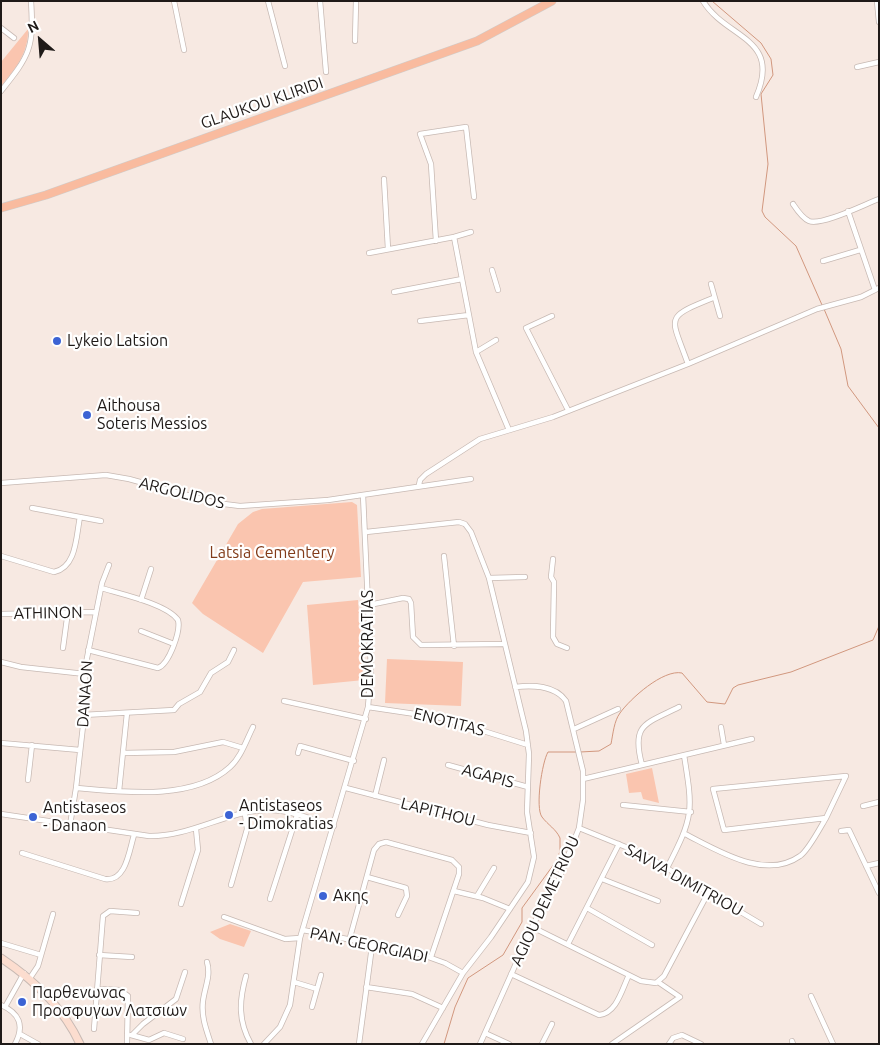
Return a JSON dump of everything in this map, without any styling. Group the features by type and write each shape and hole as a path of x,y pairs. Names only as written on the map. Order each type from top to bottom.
{"main road":[{"name":"GLAUKOU KLIRIDI","path":"528,15 547,1"},
{"name":"GLAUKOU KLIRIDI","path":"1,208 46,195 468,44 528,15 552,1"}],"street":[{"path":"1,91 21,66 30,49 32,37 31,1"},
{"path":"174,1 184,50"},
{"path":"268,1 285,66"},
{"path":"320,1 326,72"},
{"path":"355,41 356,1"},
{"path":"703,1 708,10 738,32 754,48 764,68 763,81 756,97"},
{"path":"877,1 879,22"},
{"path":"1,28 14,38"},
{"path":"857,66 879,62"},
{"path":"436,241 431,164 420,134 466,127 474,196"},
{"path":"384,179 388,249"},
{"path":"793,204 805,219 813,222 879,199"},
{"path":"419,485 423,476 470,444 546,419 688,364 820,308 861,297 877,289 860,250 848,211"},
{"path":"369,253 454,238 471,232"},
{"path":"454,238 476,352 509,430"},
{"path":"823,260 860,250"},
{"path":"492,270 498,290"},
{"path":"394,292 462,279"},
{"path":"711,284 720,316"},
{"path":"688,364 674,326 675,318 679,312 714,298"},
{"path":"420,322 469,315"},
{"path":"552,316 526,328 568,410"},
{"path":"476,352 496,340"},
{"name":"ARGOLIDOS","path":"1,483 106,475 129,479 216,503 234,506 328,500 419,485 471,479"},
{"name":"DEMOKRATIAS","path":"264,1044 274,1035 284,1019 294,982 302,930 346,788 368,708 371,670 363,495"},
{"path":"32,508 101,521"},
{"path":"1,556 54,572 62,569 69,564 72,556 80,517"},
{"path":"366,532 463,523 471,532 489,578 528,744 527,812 534,851 532,873 510,909 463,973 422,1044"},
{"path":"444,556 454,646"},
{"path":"553,559 550,576 554,582 553,637 557,644 567,648"},
{"name":"DANAON","path":"70,825 84,715 85,674 88,650 101,588 109,565"},
{"path":"140,600 151,569"},
{"path":"489,578 526,577"},
{"path":"88,650 158,668 168,660 180,625 172,614 140,600 101,588"},
{"path":"369,605 407,598 411,604 413,635 416,642 424,646 504,644"},
{"path":"63,648 68,611"},
{"name":"ATHINON","path":"1,614 68,611 96,612"},
{"path":"141,631 174,644"},
{"path":"84,715 174,710 179,704 200,692 211,673 228,662 234,650"},
{"path":"1,662 21,667 85,674"},
{"name":"AGIOU DEMETRIOU","path":"480,1044 532,927 558,881 579,828 583,779 574,729 567,704 561,695 544,687 515,688"},
{"path":"284,701 366,719"},
{"path":"642,765 637,743 640,731 650,722 679,706"},
{"name":"ENOTITAS","path":"368,708 442,718 528,744"},
{"path":"574,729 618,709"},
{"path":"119,792 127,713"},
{"path":"76,788 119,792 164,791 197,784 228,769 243,748 253,727"},
{"path":"721,727 724,745"},
{"path":"583,779 752,739"},
{"path":"123,753 174,752 223,742 243,748"},
{"path":"1,743 80,750"},
{"path":"28,780 32,745"},
{"path":"298,753 300,746 354,761"},
{"path":"667,868 685,834 691,812 684,755"},
{"path":"375,796 384,760"},
{"name":"AGAPIS","path":"448,765 528,787"},
{"path":"685,834 726,854 762,866 783,864 801,856 826,818 846,776 713,789 724,830 826,818"},
{"name":"LAPITHOU","path":"346,788 488,825 531,833"},
{"path":"863,806 879,802"},
{"path":"623,804 691,812"},
{"path":"1,814 134,835 162,836 245,814 268,810 297,815 334,826"},
{"path":"230,885 248,829 245,814"},
{"path":"270,899 297,815"},
{"path":"181,904 198,850 196,828"},
{"name":"SAVVA DIMITRIOU","path":"579,828 619,844 667,868 761,924"},
{"path":"840,831 849,830 879,892"},
{"path":"22,853 105,879 113,879 122,874 134,835"},
{"path":"349,941 374,850 379,844 386,842 451,860 458,864 460,872 431,957"},
{"path":"568,944 619,844"},
{"path":"866,866 879,863"},
{"path":"477,896 494,868"},
{"path":"367,877 406,888 407,896 398,915"},
{"path":"602,879 658,901"},
{"path":"454,891 477,896 510,909"},
{"path":"658,982 664,976 708,893"},
{"path":"587,908 652,945"},
{"path":"94,1029 104,914 112,911 137,913"},
{"path":"30,978 37,969 53,914"},
{"path":"224,917 285,939 300,938"},
{"path":"532,927 647,983 658,982 680,997 612,1044"},
{"name":"PAN. GEORGIADI","path":"302,930 431,957 463,973"},
{"path":"1,942 41,955"},
{"path":"359,1044 372,946"},
{"path":"99,955 132,957"},
{"path":"1,958 30,978 67,1020 80,1044"},
{"path":"206,962 210,973 204,994 203,1016 211,1044"},
{"path":"130,1035 176,999 185,972"},
{"path":"15,1044 20,1034 21,1026 18,1017 3,1006 24,973"},
{"path":"511,974 592,1013 606,1014 614,1007 629,975"},
{"path":"312,1007 321,975"},
{"path":"246,976 239,1005 244,1028 251,1044"},
{"path":"294,982 317,989"},
{"path":"366,986 412,994 443,1008"},
{"path":"97,989 118,990 127,995 129,1001 130,1035 127,1044"},
{"path":"811,996 834,1044"},
{"path":"542,1044 552,1024"},
{"path":"130,1035 149,1040 164,1033 184,1039"},
{"path":"485,1033 509,1044"},
{"path":"20,1034 38,1044"},
{"path":"669,1044 673,1038 682,1035 701,1044"}],"green space":[{"path":"28,29 24,53 1,86 1,62"},
{"name":"Latsia Cementery","path":"352,502 357,505 361,577 303,582 263,653 203,614 192,603 238,524 253,512 262,509"},
{"path":"358,600 364,680 313,685 307,605"},
{"path":"387,659 463,662 461,706 385,703"},
{"path":"652,768 659,803 643,799 641,792 629,793 626,774"},
{"path":"230,924 251,931 244,947 220,939 210,932"}],"waterway":[{"path":"712,1 761,43 771,59 773,75 761,94 768,164 762,211 765,217 796,246 822,305"},
{"path":"824,309 841,349 848,386 879,428"},
{"path":"580,752 599,751 611,744 615,724 620,713 639,693 666,676 682,673 707,702 725,704 733,688 738,685 791,672 873,640 879,626"},
{"path":"444,1044 455,1007 468,978 503,955 522,922 522,908 557,860 560,851 560,838 540,812 539,795 542,775 548,752 576,752"}],"place":[{"name":"Lykeio Latsion","path":"57,341"},
{"name":"Aithousa Soteris Messios","path":"87,415"},
{"name":"Antistaseos - Dimokratias","path":"229,815"},
{"name":"Antistaseos - Danaon","path":"33,817"},
{"name":"Ακης","path":"323,896"},
{"name":"Παρθενωνας Προσφυγων Λατσιων","path":"22,1002"}]}
